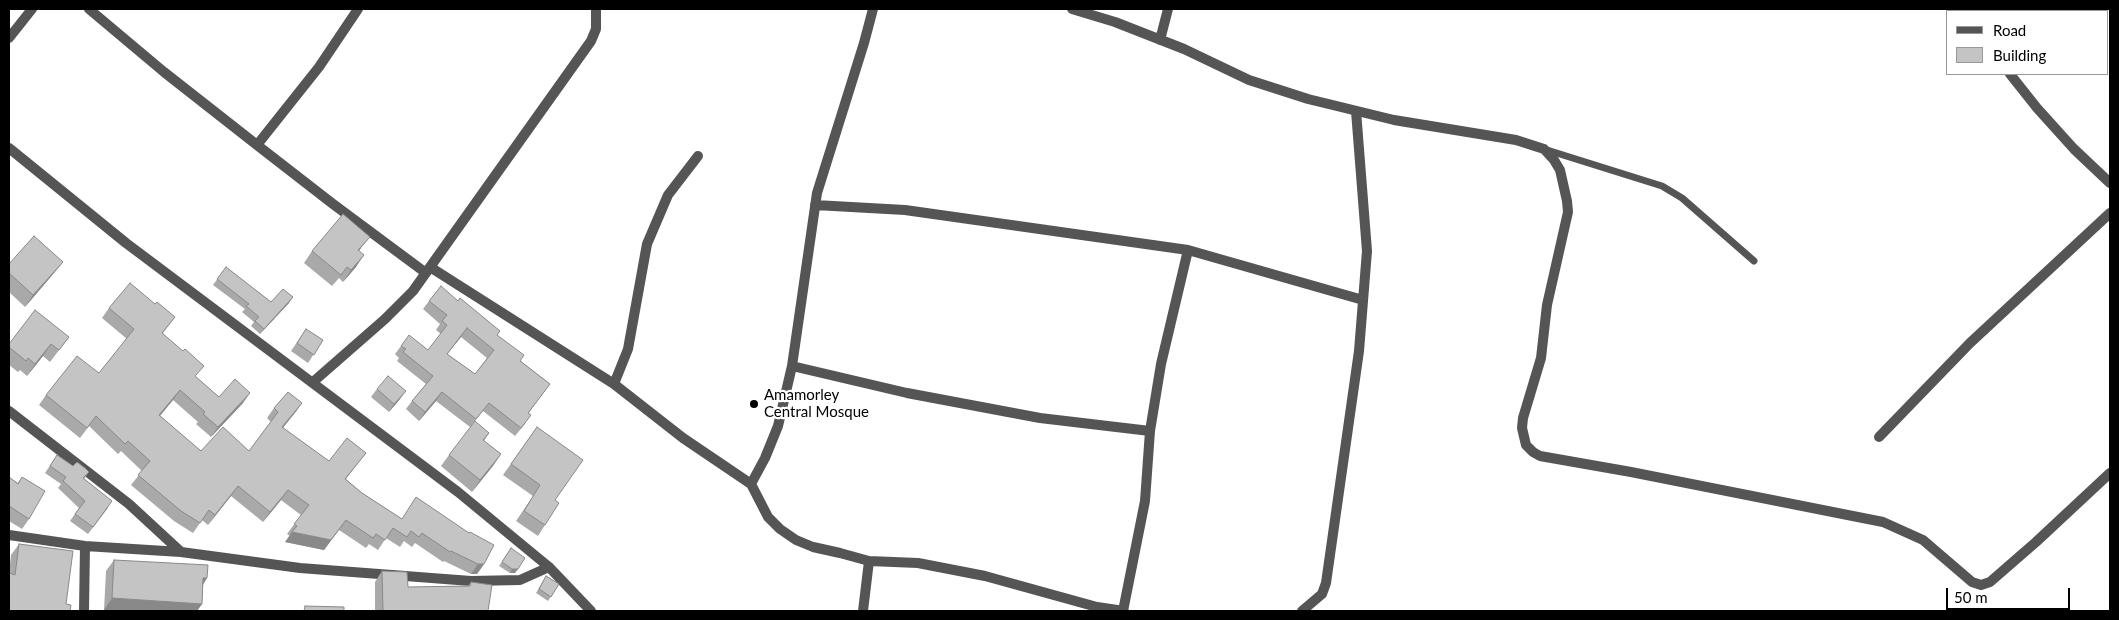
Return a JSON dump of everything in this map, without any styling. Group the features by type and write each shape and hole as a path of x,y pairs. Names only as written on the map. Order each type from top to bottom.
{"street":[{"path":"9,38 32,9"},
{"path":"89,9 164,72 333,204 428,270 614,384 683,438 750,484 768,517 780,529 796,540 813,548 869,562 918,563 966,572 1097,607 1124,611 1145,501 1150,431 1161,364 1188,250"},
{"path":"256,145 319,66 358,9"},
{"path":"312,382 385,319 412,291 428,270 591,41 596,28 596,9"},
{"path":"750,484 765,458 778,426 792,366 815,205 828,155 873,9"},
{"path":"1072,9 1116,22 1249,80 1308,99 1394,120 1516,140 1544,149 1560,170 1568,212 1547,305 1541,358 1523,418 1523,436 1526,445 1532,452 1540,456 1883,522 1923,540 1972,582 1981,585 1990,582 2023,554 2110,473"},
{"path":"1160,40 1168,9"},
{"path":"2011,75 2068,142 2110,183"},
{"path":"1302,611 1322,594 1326,582 1358,360 1367,251 1356,111"},
{"path":"9,148 126,243 458,492 549,567 591,611"},
{"path":"614,384 628,349 646,244 668,195 698,156"},
{"path":"815,205 906,210 1188,250 1363,300"},
{"path":"1879,437 1970,343 2110,212"},
{"path":"792,366 907,393 1040,418 1150,431"},
{"path":"9,411 129,504 181,552"},
{"path":"9,535 85,546 181,552 300,568 471,581 520,580 549,567"},
{"path":"84,611 85,546"},
{"path":"863,611 869,562"}],"lane":[{"path":"1544,149 1662,186 1682,198 1754,261"}],"building":[{"path":"343,214 370,237 358,250 364,255 351,270 347,267 341,275 312,251"},
{"path":"34,236 63,262 33,295 9,273 9,264"},
{"path":"226,267 271,302 283,289 293,297 264,329 255,321 259,317 246,306 249,304 217,279"},
{"path":"130,283 155,304 157,302 175,317 162,333 183,351 185,349 204,366 195,376 219,397 235,379 250,393 218,427 203,414 205,412 180,390 159,415 201,451 223,427 249,451 278,412 274,408 288,392 302,403 282,427 329,461 347,438 366,453 345,479 362,493 402,519 416,497 469,533 494,545 484,564 478,564 450,552 422,533 419,537 411,531 407,537 393,528 385,540 376,534 373,538 346,520 331,540 292,532 297,526 294,524 309,505 288,490 270,512 238,486 215,515 209,510 200,523 181,511 138,475 150,461 128,441 125,444 96,416 87,428 46,395 77,356 99,373 134,329 109,308"},
{"path":"441,286 458,301 460,298 500,331 497,335 524,355 520,361 550,384 528,413 531,415 521,428 489,403 476,419 442,392 425,412 412,401 433,376 403,352 406,349 401,346 409,335 428,350 447,325 442,321 447,315 429,301","holes":["467,328 494,350 475,374 447,354"]},
{"path":"35,310 69,337 59,350 51,344 35,364 28,358 26,361 9,347 9,344"},
{"path":"306,329 323,340 314,355 297,343"},
{"path":"388,376 406,391 394,404 377,389"},
{"path":"475,421 489,433 483,440 501,454 480,480 449,455"},
{"path":"537,427 583,460 555,500 559,503 545,525 524,511 540,485 511,464"},
{"path":"57,455 73,466 77,462 85,468 89,472 83,478 112,501 93,527 75,514 85,501 63,481 66,477 50,466"},
{"path":"9,477 18,484 22,477 45,491 29,519 9,506"},
{"path":"19,544 73,551 66,604 71,605 70,611 9,611 9,573 15,575"},
{"path":"511,548 525,558 518,569 512,569 502,562"},
{"path":"114,560 208,565 207,578 203,578 202,604 112,598"},
{"path":"382,571 407,572 408,587 470,586 471,582 492,585 488,611 383,611"},
{"path":"546,576 559,584 551,597 539,589"},
{"path":"305,606 344,607 344,611 304,611"}],"place":[{"name":"Amamorley Central Mosque","path":"754,404"}]}
